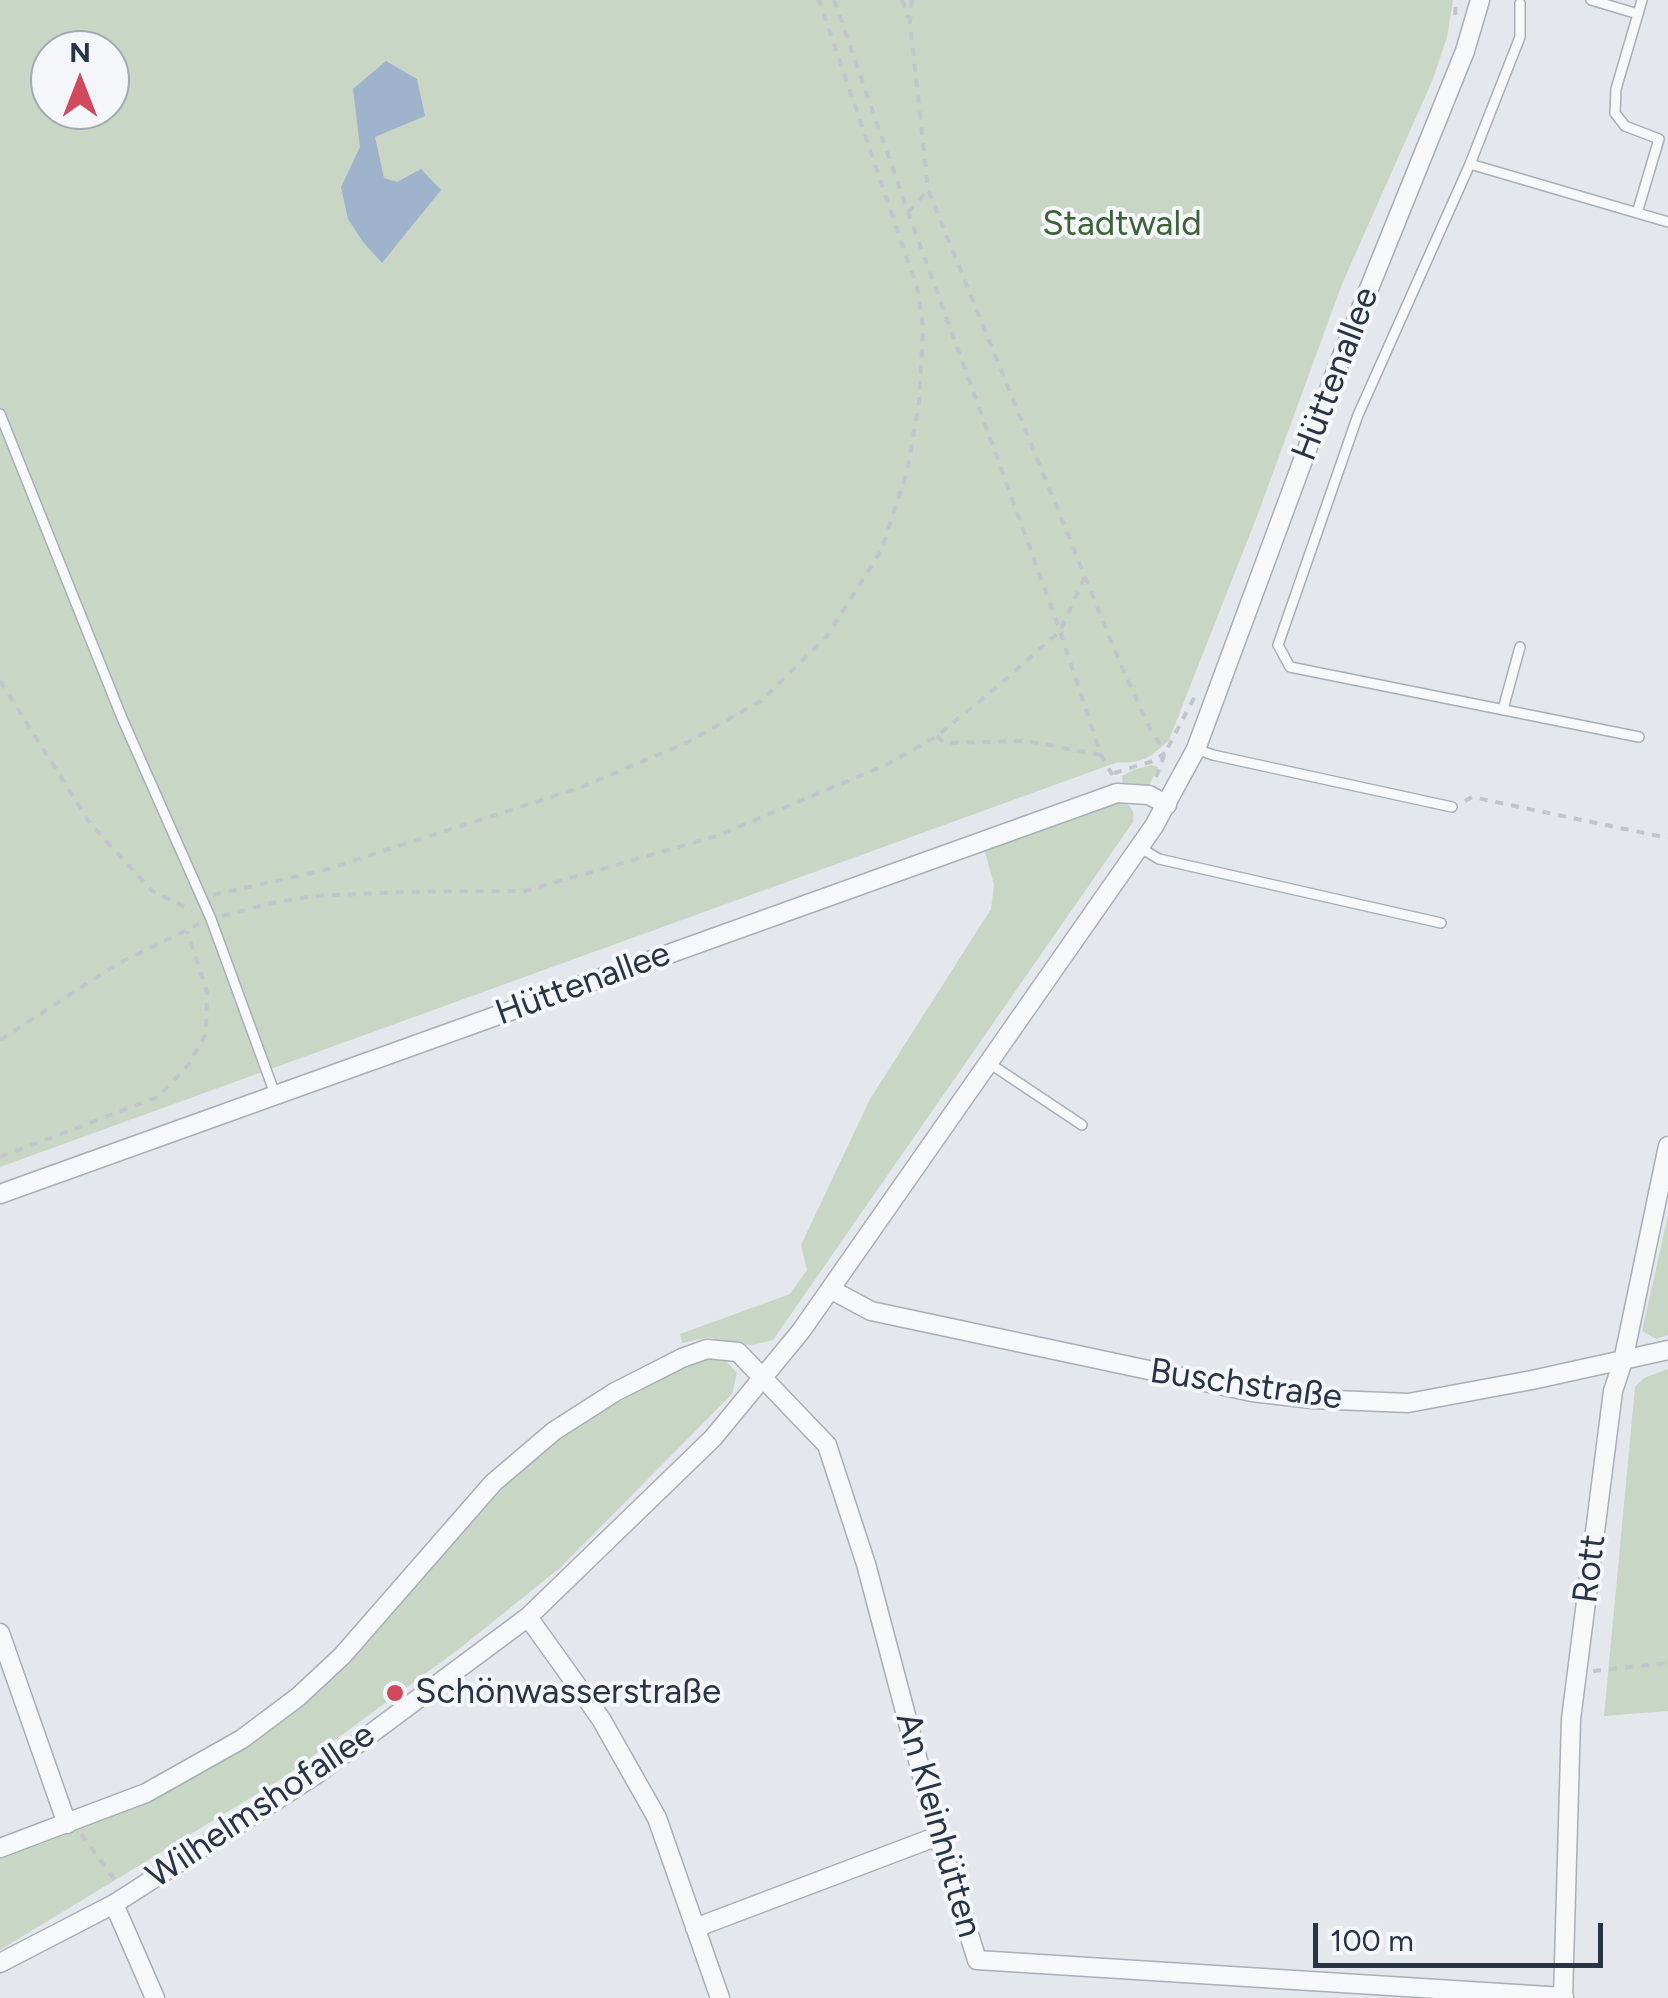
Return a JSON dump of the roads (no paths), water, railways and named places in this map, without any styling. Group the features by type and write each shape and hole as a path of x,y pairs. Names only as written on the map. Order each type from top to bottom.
{"street":[{"name":"Hüttenallee","path":"830,1289 1140,848 1196,749 1339,362 1465,51 1480,0"},
{"name":"Hüttenallee","path":"0,1194 1118,793 1149,795 1167,804"},
{"name":"Rott","path":"1564,1997 1571,1720 1613,1392 1668,1146"},
{"name":"Buschstraße","path":"830,1289 870,1310 922,1322 1252,1392 1312,1400 1408,1403 1668,1350"},
{"name":"Wilhelmshofallee","path":"0,1963 120,1900 314,1776 528,1617 713,1438 764,1378 830,1289"},
{"name":"Wilhelmshofallee","path":"0,1848 146,1792 242,1740 342,1656 493,1483 554,1431 615,1392 708,1348 738,1352 764,1378"},
{"name":"An Kleinhütten","path":"764,1378 827,1445 866,1564 938,1836 976,1960 1564,1997"},
{"path":"528,1617 602,1720 657,1818 720,1998"},
{"path":"0,1633 71,1823"},
{"path":"696,1928 938,1836"},
{"path":"120,1900 154,1998"}],"lane":[{"path":"1591,0 1638,14"},
{"path":"1636,213 1659,139 1625,126 1615,114 1616,89 1642,0"},
{"path":"1517,1 1520,37 1470,164 1358,415 1278,645 1290,667 1639,737"},
{"path":"1470,164 1668,222"},
{"path":"0,414 122,718 211,919 275,1094"},
{"path":"1503,709 1520,647"},
{"path":"1196,749 1452,807"},
{"path":"1140,848 1158,859 1441,923"},
{"path":"989,1063 1082,1125"}],"water":[{"path":"386,61 417,79 425,116 375,137 384,178 397,182 421,169 441,190 382,263 348,219 341,187 360,147 353,89"}],"place":[{"name":"Schönwasserstraße","path":"395,1693"}],"park label":[{"name":"Stadtwald","path":"1122,225"}]}
